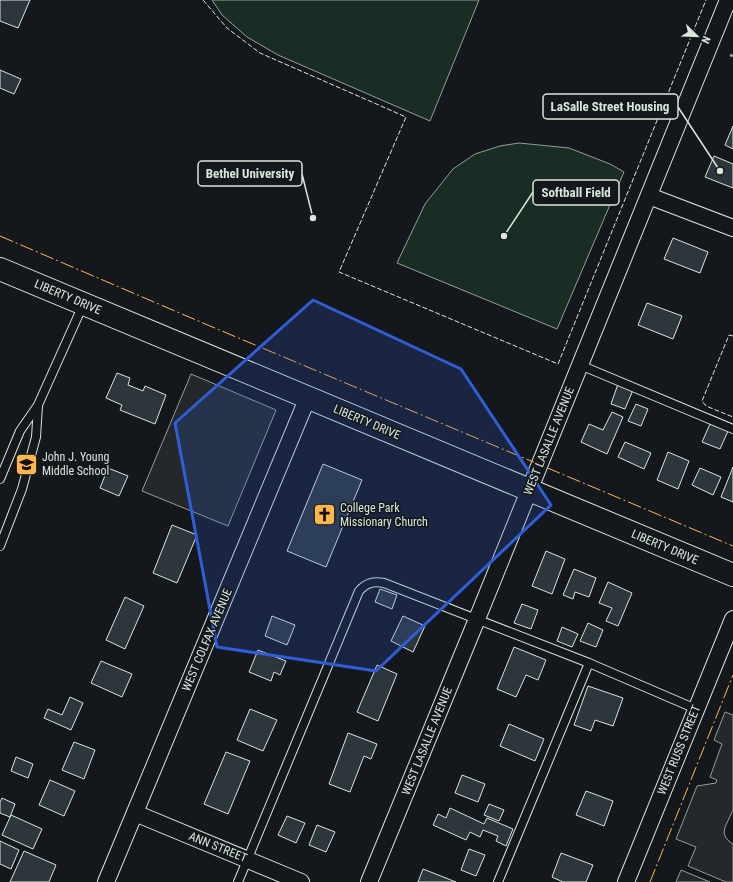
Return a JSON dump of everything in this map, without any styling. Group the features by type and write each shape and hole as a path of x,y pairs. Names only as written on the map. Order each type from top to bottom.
{"street":[{"name":"WEST LASALLE AVENUE","path":"369,882 530,490 728,0"},
{"path":"649,196 733,228"},
{"name":"LIBERTY DRIVE","path":"0,269 733,575"},
{"name":"WEST COLFAX AVENUE","path":"106,882 308,397"},
{"name":"WEST RUSS STREET","path":"626,882 733,618"},
{"name":"ANN STREET","path":"135,813 301,882"}],"lane":[{"path":"0,479 20,431 38,405 84,304"},
{"path":"580,365 733,429"},
{"path":"0,546 22,489 36,437 38,405"},
{"path":"238,882 359,591 370,583 384,583 589,663 696,709"},
{"path":"498,882 589,663"}],"highlighted area":[{"path":"313,300 461,369 551,505 376,671 217,647 175,423"}],"green space":[{"path":"212,0 479,0 430,121 278,55 247,37 222,15"},
{"path":"519,143 569,148 610,164 624,172 557,329 397,263 425,204 453,169 475,154 500,146"}],"shaded area":[{"path":"191,374 276,410 228,526 142,491"},
{"path":"725,712 733,715 733,810 725,827 724,833 726,838 733,844 733,882 726,882 688,866 696,847 676,839 697,786 716,783 717,780 710,777 722,744 714,740"},
{"path":"681,870 710,882 676,882"}],"building":[{"path":"0,0 30,0 18,28 0,21"},
{"path":"0,70 21,79 14,94 0,88"},
{"path":"733,126 733,149 725,145"},
{"path":"714,156 733,164 733,188 705,177"},
{"path":"673,238 708,252 700,273 664,259"},
{"path":"647,303 682,316 673,339 638,325"},
{"path":"117,373 130,378 128,385 143,391 145,386 166,395 155,424 120,410 122,405 106,398"},
{"path":"618,384 633,390 625,409 611,404"},
{"path":"636,404 648,409 641,426 628,421"},
{"path":"612,412 623,417 607,454 581,442 589,424 603,430"},
{"path":"710,424 728,431 720,449 702,442"},
{"path":"625,442 651,453 644,469 618,457"},
{"path":"668,452 689,461 678,489 657,480"},
{"name":"College Park Missionary Church","path":"323,464 362,480 326,567 287,551"},
{"path":"733,467 733,502 721,497"},
{"path":"108,468 128,476 119,496 100,488"},
{"path":"700,468 721,477 713,495 692,485"},
{"path":"172,525 197,535 177,583 153,573"},
{"path":"546,551 565,559 552,594 532,586"},
{"path":"574,569 596,578 589,597 575,592 573,599 563,595"},
{"path":"608,582 632,593 618,626 606,621 612,608 599,603"},
{"path":"380,589 397,595 392,609 375,602"},
{"path":"125,597 144,606 125,649 106,640"},
{"path":"522,604 538,610 531,629 514,623"},
{"path":"272,616 295,625 287,645 265,636"},
{"path":"403,616 425,626 413,652 391,641"},
{"path":"588,623 603,630 596,647 580,641"},
{"path":"562,627 578,634 572,647 557,641"},
{"path":"514,647 546,660 538,680 526,675 516,697 497,689"},
{"path":"258,650 286,661 280,675 274,672 271,681 249,672"},
{"path":"101,661 132,674 122,697 91,683"},
{"path":"377,665 397,674 378,721 357,712"},
{"path":"588,686 623,698 613,726 595,720 591,731 574,725"},
{"path":"70,697 83,703 71,730 44,718 48,709 62,715"},
{"path":"250,709 277,720 263,751 237,740"},
{"path":"509,724 544,739 535,761 500,746"},
{"path":"348,733 377,744 371,759 364,756 350,792 329,784"},
{"path":"74,742 95,750 84,779 62,770"},
{"path":"226,752 250,761 228,814 204,804"},
{"path":"16,757 33,764 28,778 11,771"},
{"path":"462,775 485,784 478,802 455,793"},
{"path":"50,780 75,791 64,816 39,805"},
{"path":"586,791 613,801 604,826 576,815"},
{"path":"2,798 15,804 10,817 0,813 0,802"},
{"path":"489,804 504,810 499,821 484,815"},
{"path":"450,808 484,824 487,818 513,829 506,846 496,841 498,836 483,830 480,837 470,832 466,840 433,825 438,814 446,818"},
{"path":"11,815 42,829 33,849 2,835"},
{"path":"287,816 305,823 296,843 278,835"},
{"path":"317,825 335,832 326,852 309,845"},
{"path":"0,841 19,850 11,869 0,864"},
{"path":"469,849 485,855 476,876 461,870"},
{"path":"24,851 56,865 49,882 10,882"},
{"path":"561,853 593,865 586,882 563,882 552,877"},
{"path":"423,869 456,882 418,882"}],"fence":[{"path":"203,0 227,28 260,53 406,117 339,272 558,364 706,0"},
{"path":"733,336 729,335 702,401 706,406 733,417"}],"power":[{"path":"0,236 733,546"},
{"path":"650,882 733,675"}],"place":[{"name":"LaSalle Street Housing","path":"720,171"},
{"name":"Bethel University","path":"313,218"},
{"name":"Softball Field","path":"504,236"},
{"name":"John J. Young Middle School","path":"26,464"},
{"name":"College Park Missionary Church","path":"325,515"}]}
